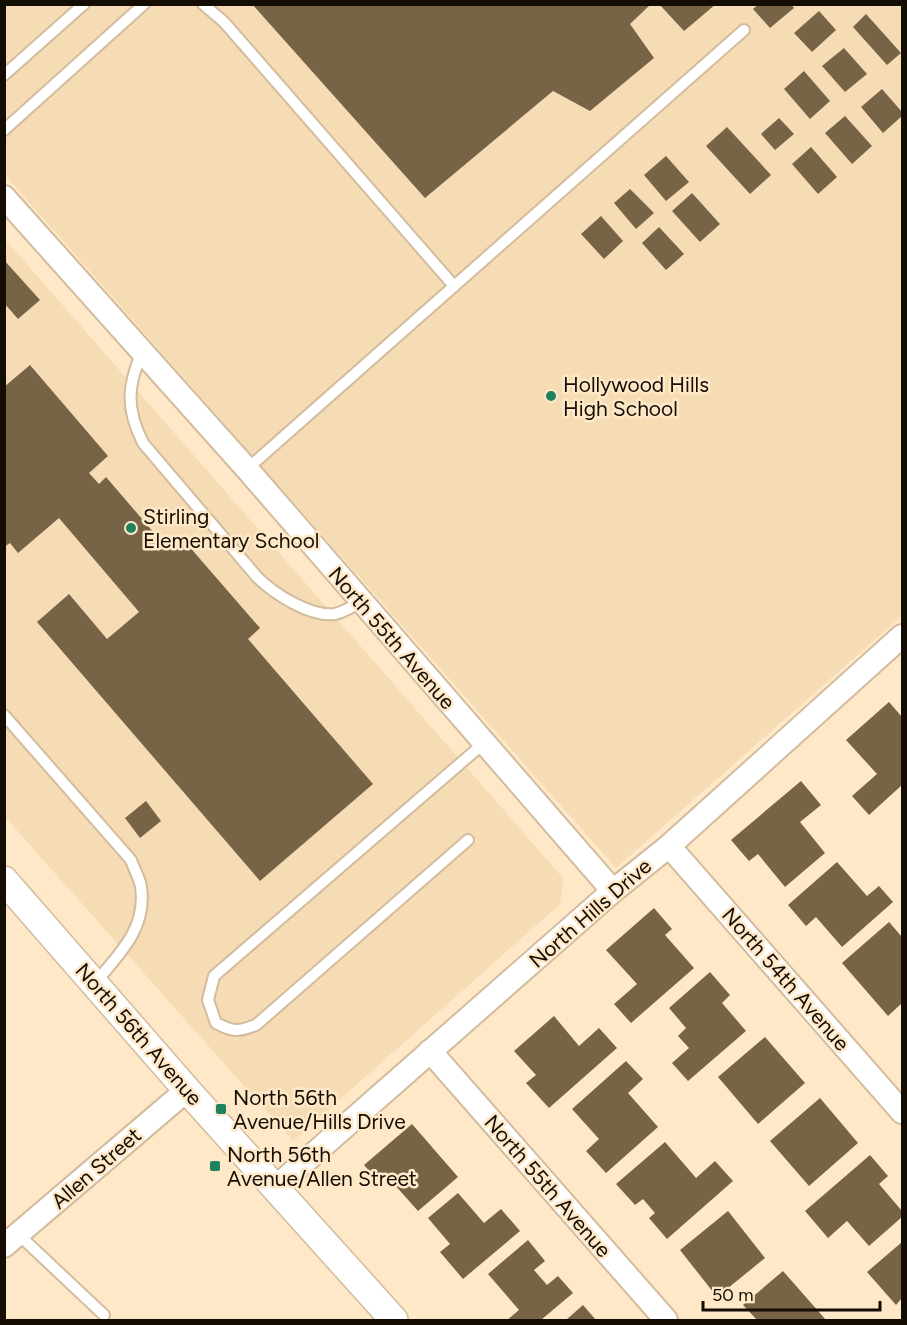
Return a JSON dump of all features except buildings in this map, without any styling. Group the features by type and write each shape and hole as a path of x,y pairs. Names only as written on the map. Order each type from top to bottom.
{"street":[{"name":"North 55th Avenue","path":"4,197 246,469 613,891"},
{"name":"North Hills Drive","path":"276,1187 613,891 669,846 903,636"},
{"name":"North 54th Avenue","path":"669,846 903,1112"},
{"name":"North 56th Avenue","path":"4,880 394,1320"},
{"name":"North 55th Avenue","path":"430,1052 666,1320"},
{"name":"Allen Street","path":"11,1240 187,1089"}],"lane":[{"path":"4,75 84,4"},
{"path":"4,130 144,4"},
{"path":"203,4 224,22 454,286"},
{"path":"246,469 744,30"},
{"path":"142,352 132,375 130,387 137,432 149,452 257,577 278,595 327,615 339,613 361,603"},
{"path":"4,715 131,860 141,886 140,916 132,938 95,983"},
{"path":"468,840 256,1025 244,1030 230,1030 216,1023 208,1000 214,976 484,743"},
{"path":"11,1240 104,1315"}],"shaded area":[{"name":"Hollywood Hills High School","path":"4,5 902,5 902,616 616,868 5,175"},
{"name":"Stirling Elementary School","path":"4,238 564,879 560,904 293,1141 5,817"}],"place":[{"name":"Hollywood Hills High School","path":"551,396"},
{"name":"Stirling Elementary School","path":"131,528"},
{"name":"North 56th Avenue/Hills Drive","path":"221,1109"},
{"name":"North 56th Avenue/Allen Street","path":"215,1166"}]}
